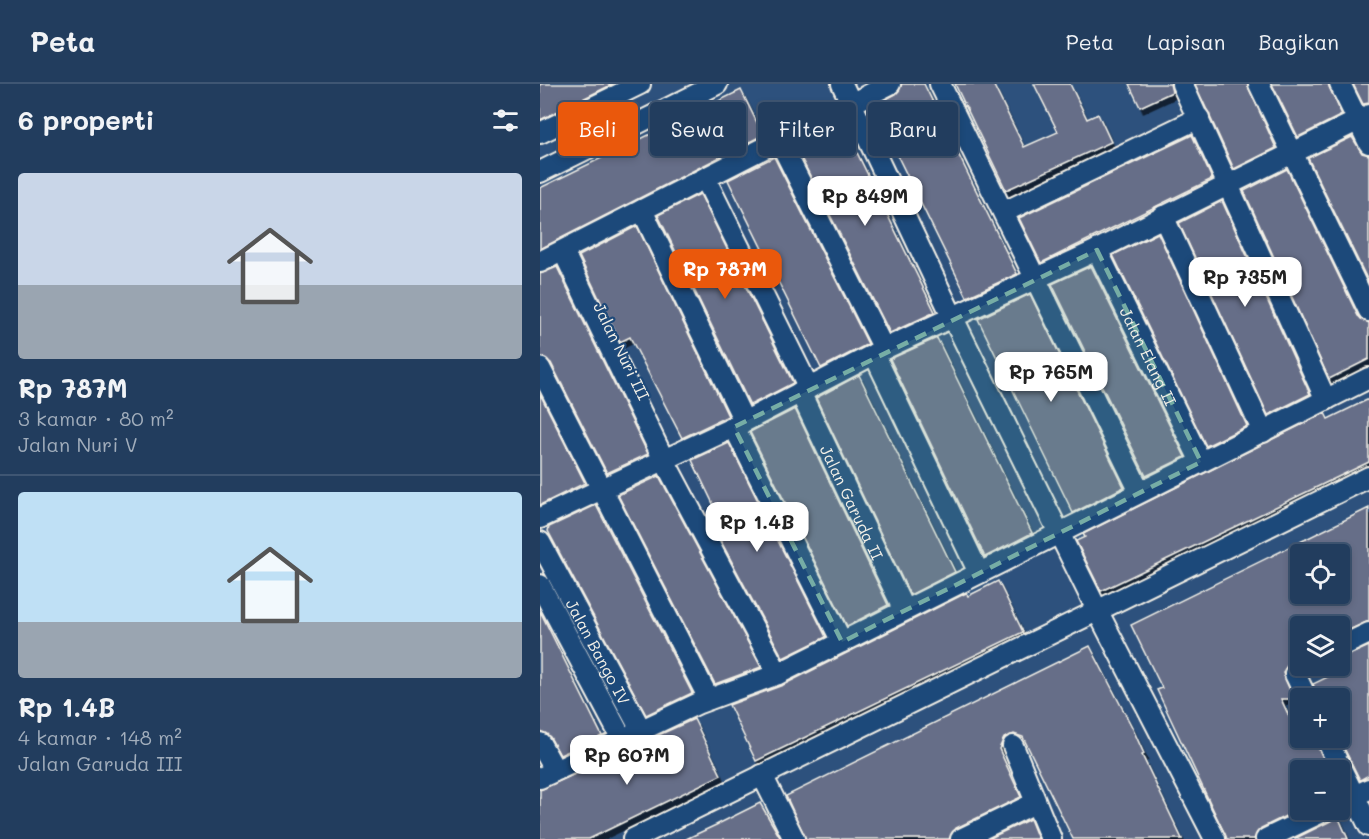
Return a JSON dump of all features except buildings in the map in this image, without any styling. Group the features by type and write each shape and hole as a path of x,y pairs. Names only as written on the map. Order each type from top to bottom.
{"street":[{"path":"540,133 640,84"},
{"path":"540,172 717,84"},
{"path":"842,84 850,102"},
{"path":"852,102 890,84"},
{"path":"940,84 1140,492"},
{"path":"1182,84 1326,400"},
{"path":"1259,84 1369,311"},
{"path":"1340,84 1363,117 1369,143"},
{"path":"856,116 1098,612 1215,839"},
{"path":"540,518 739,424 879,351 1097,250 1363,117"},
{"path":"1004,212 1199,118"},
{"path":"540,262 758,151"},
{"path":"787,156 879,351 979,573"},
{"name":"Jalan Garuda II","path":"710,176 809,388 904,610"},
{"path":"642,210 739,424 842,642"},
{"path":"1163,216 1263,432"},
{"name":"Jalan Nuri III","path":"567,249 668,458 778,674"},
{"name":"Jalan Elang II","path":"1097,250 1202,462"},
{"path":"540,368 709,699"},
{"path":"540,743 547,774 709,699 778,674 1059,531 1369,378"},
{"path":"633,839 1369,477"},
{"name":"Jalan Bango IV","path":"540,542 641,730"},
{"path":"540,585 622,739"},
{"path":"1350,642 1369,633"},
{"path":"1013,746 1051,839"},
{"path":"1331,748 1369,826"},
{"path":"762,775 794,839"},
{"path":"961,839 1035,803"},
{"path":"1266,839 1305,820"}],"highlighted area":[{"path":"1097,250 1201,462 842,642 734,427"}]}
